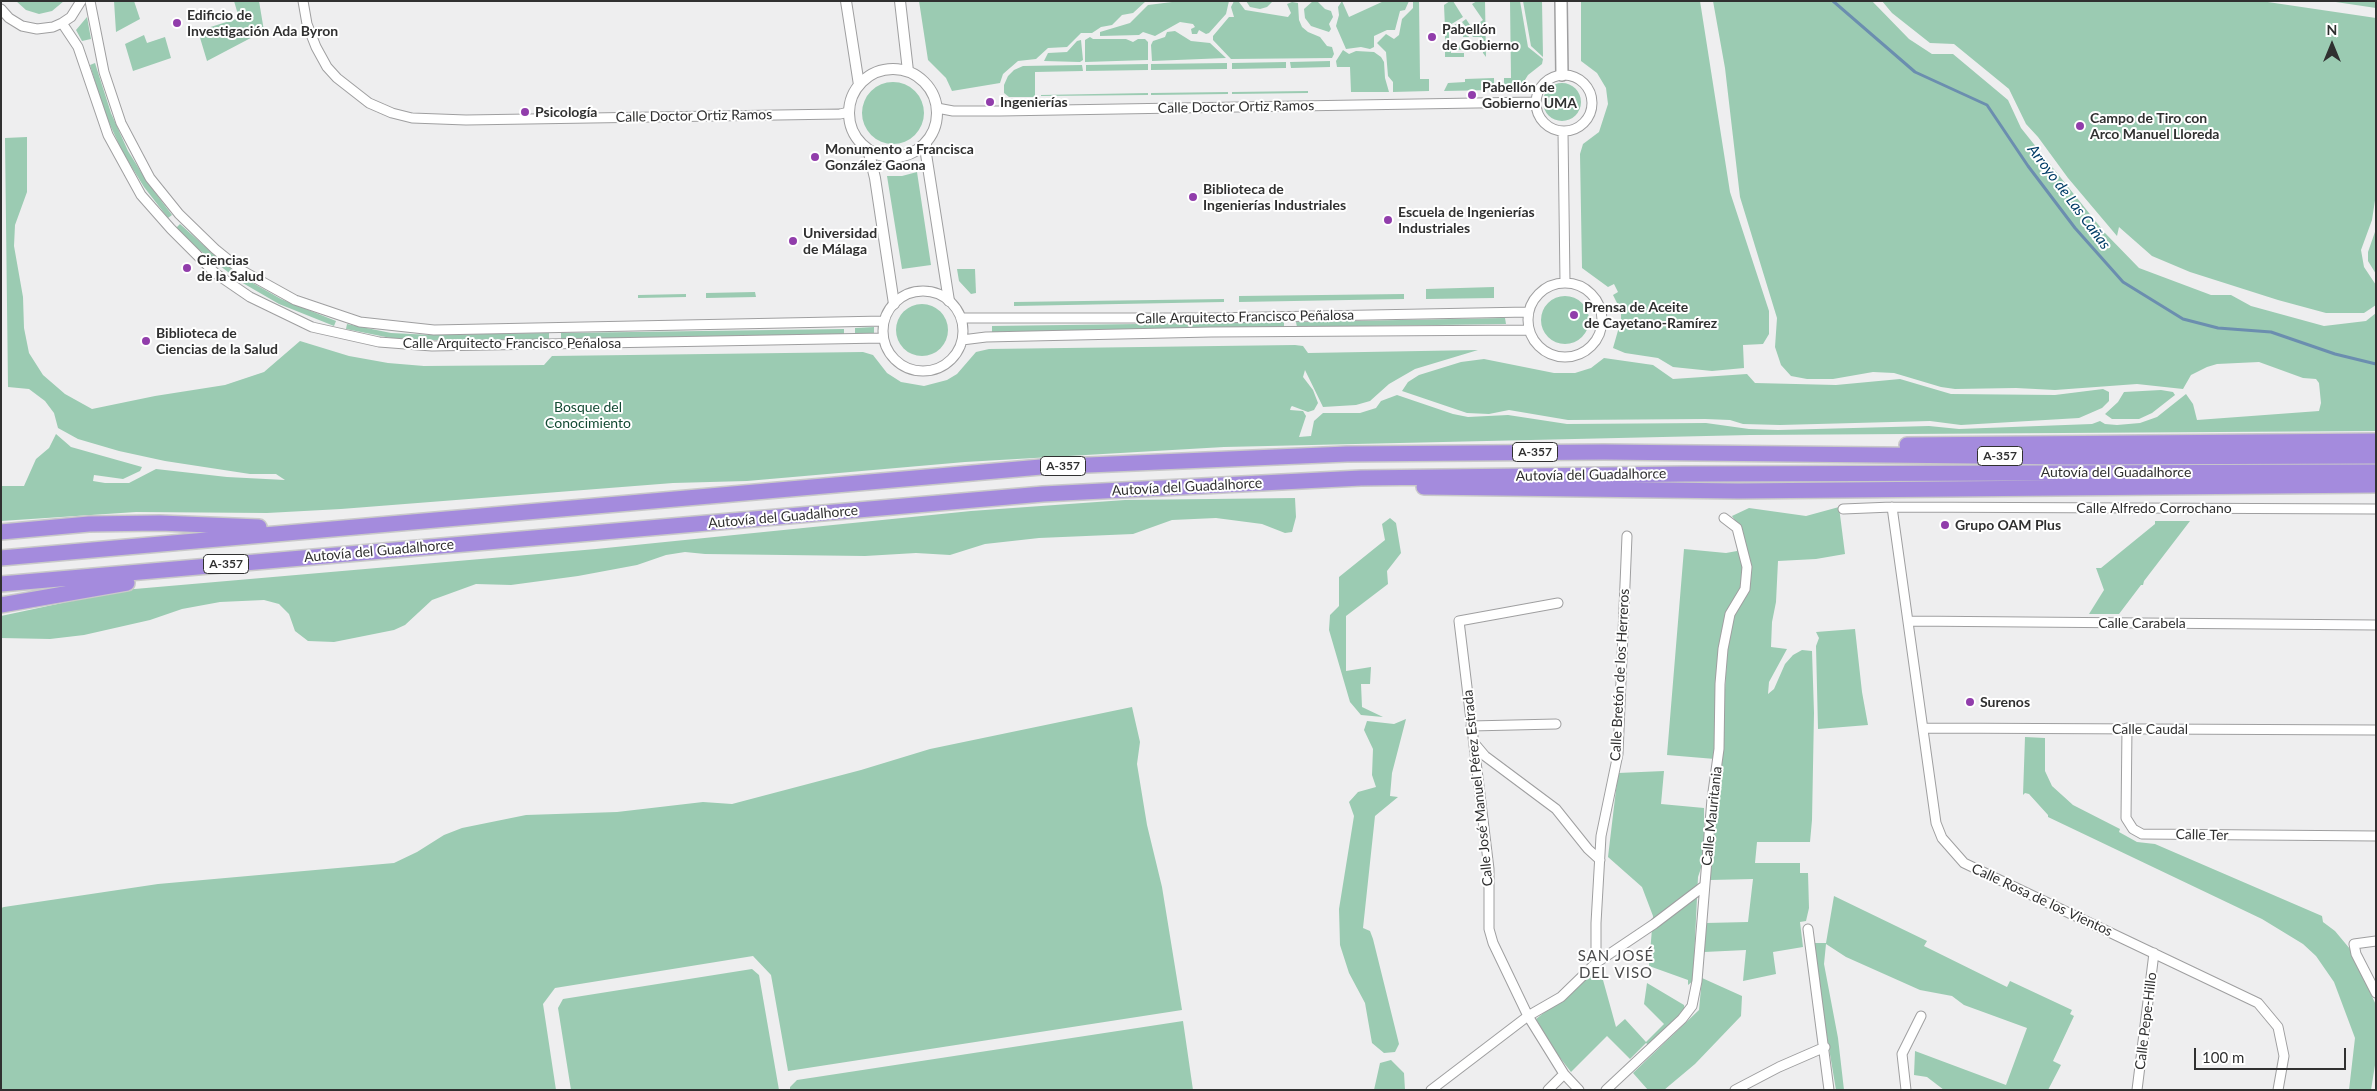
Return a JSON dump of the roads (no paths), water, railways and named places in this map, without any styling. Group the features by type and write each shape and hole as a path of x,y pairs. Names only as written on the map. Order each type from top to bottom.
{"highway":[{"path":"1624,452 1976,443 2376,441"},
{"name":"Autovía del Guadalhorce","path":"1,558 1040,468 1347,454 1624,452 2067,457 2376,456"},
{"name":"Autovía del Guadalhorce","path":"1,584 1043,494 1361,478 1666,474 2376,472"},
{"path":"1248,484 1738,491 2376,485"},
{"path":"1,532 89,524 151,523 310,530"},
{"path":"1,605 112,584 296,567 452,545"}],"main road":[{"path":"1561,1 1562,75"}],"street":[{"path":"1,9 9,18 22,26 38,29 53,27 62,23 71,17 81,1"},
{"name":"Calle Arquitecto Francisco Peñalosa","path":"90,1 104,72 121,123 150,178 179,214 215,249 241,270 295,300 360,322 434,330 884,321"},
{"name":"Calle Doctor Ortiz Ramos","path":"303,1 307,24 316,46 327,66 337,78 369,103 392,113 412,118 466,120 840,114 849,112"},
{"path":"846,1 859,85"},
{"path":"900,1 908,71"},
{"name":"Calle Arquitecto Francisco Peñalosa","path":"62,23 78,47 108,134 141,195 171,230 215,273 250,297 312,327 379,342 432,346 883,338"},
{"path":"882,70 908,71 919,77 928,86 938,108 935,126 926,142 917,150 905,156 892,157 868,150 858,140 851,126 849,112 852,98 859,85 869,76 882,70"},
{"path":"1562,75 1579,80 1590,94 1592,103 1587,120 1580,126 1562,132 1554,130 1540,119 1535,102 1537,92 1543,84 1552,77 1562,75"},
{"name":"Calle Doctor Ortiz Ramos","path":"938,108 953,111 1000,111 1535,102"},
{"path":"1562,132 1565,282"},
{"path":"926,142 926,154 949,301"},
{"path":"868,150 875,178 894,304"},
{"path":"1565,282 1580,285 1591,292 1598,302 1603,320 1598,338 1590,348 1580,355 1567,357 1555,356 1543,350 1534,341 1529,330 1528,312 1538,294 1547,287 1565,282"},
{"path":"915,292 939,295 949,301 961,318 962,340 958,351 950,361 940,368 928,371 916,371 901,366 887,350 883,338 884,321 894,304 904,296 915,292"},
{"name":"Calle Arquitecto Francisco Peñalosa","path":"961,318 1202,318 1528,312"},
{"name":"Calle Arquitecto Francisco Peñalosa","path":"962,340 986,337 1201,332 1529,330"},
{"name":"Calle Alfredo Corrochano","path":"1843,509 1892,507 2376,509"},
{"name":"Calle Rosa de los Vientos","path":"1892,507 1936,823 1942,838 1964,863 2258,1003 2278,1026 2284,1056 2278,1090"},
{"name":"Calle Mauritania","path":"1606,1090 1682,1019 1692,1006 1697,981 1704,886 1719,749 1720,684 1724,649 1730,614 1745,589 1747,567 1737,528 1724,518"},
{"name":"Calle Bretón de los Herreros","path":"1596,963 1596,924 1601,836 1618,754 1627,536"},
{"name":"Calle José Manuel Pérez Estrada","path":"1558,603 1459,621 1489,868 1489,929 1493,944 1528,1016 1564,1074 1579,1090"},
{"name":"Calle Carabela","path":"1909,621 2376,625"},
{"path":"1471,726 1556,724"},
{"name":"Calle Caudal","path":"1924,728 2376,730"},
{"name":"Calle Ter","path":"2127,728 2126,818 2133,829 2142,834 2376,836"},
{"path":"1474,742 1485,756 1556,809 1588,849 1600,860"},
{"path":"1431,1090 1528,1016 1561,997 1596,963 1654,924 1704,886"},
{"path":"1808,929 1825,1047 1829,1090"},
{"path":"2376,941 2354,944 2356,954 2376,993"},
{"name":"Calle Pepe-Hillo","path":"2137,1090 2154,953"},
{"path":"1906,1090 1902,1054 1921,1016"},
{"path":"1736,1090 1779,1067 1825,1047"},
{"path":"1548,1090 1564,1074"}],"waterway":[{"name":"Arroyo de Las Cañas","path":"1833,1 1915,72 1987,105 2028,166 2075,228 2123,282 2183,319 2218,328 2271,332 2335,354 2376,364"}],"place":[{"name":"Edificio de Investigación Ada Byron","path":"177,23"},
{"name":"Pabellón de Gobierno","path":"1432,37"},
{"name":"Pabellón de Gobierno UMA","path":"1472,95"},
{"name":"Ingenierías","path":"990,102"},
{"name":"Psicología","path":"525,112"},
{"name":"Campo de Tiro con Arco Manuel Lloreda","path":"2080,126"},
{"name":"Monumento a Francisca González Gaona","path":"815,157"},
{"name":"Biblioteca de Ingenierías Industriales","path":"1193,197"},
{"name":"Escuela de Ingenierías Industriales","path":"1388,220"},
{"name":"Universidad de Málaga","path":"793,241"},
{"name":"Ciencias de la Salud","path":"187,268"},
{"name":"Prensa de Aceite de Cayetano-Ramírez","path":"1574,315"},
{"name":"Biblioteca de Ciencias de la Salud","path":"146,341"},
{"name":"Grupo OAM Plus","path":"1945,525"},
{"name":"Surenos","path":"1970,702"}],"district":[{"name":"SAN JOSÉ DEL VISO","path":"1616,964"}],"park label":[{"name":"Bosque del Conocimiento","path":"588,416"}]}
